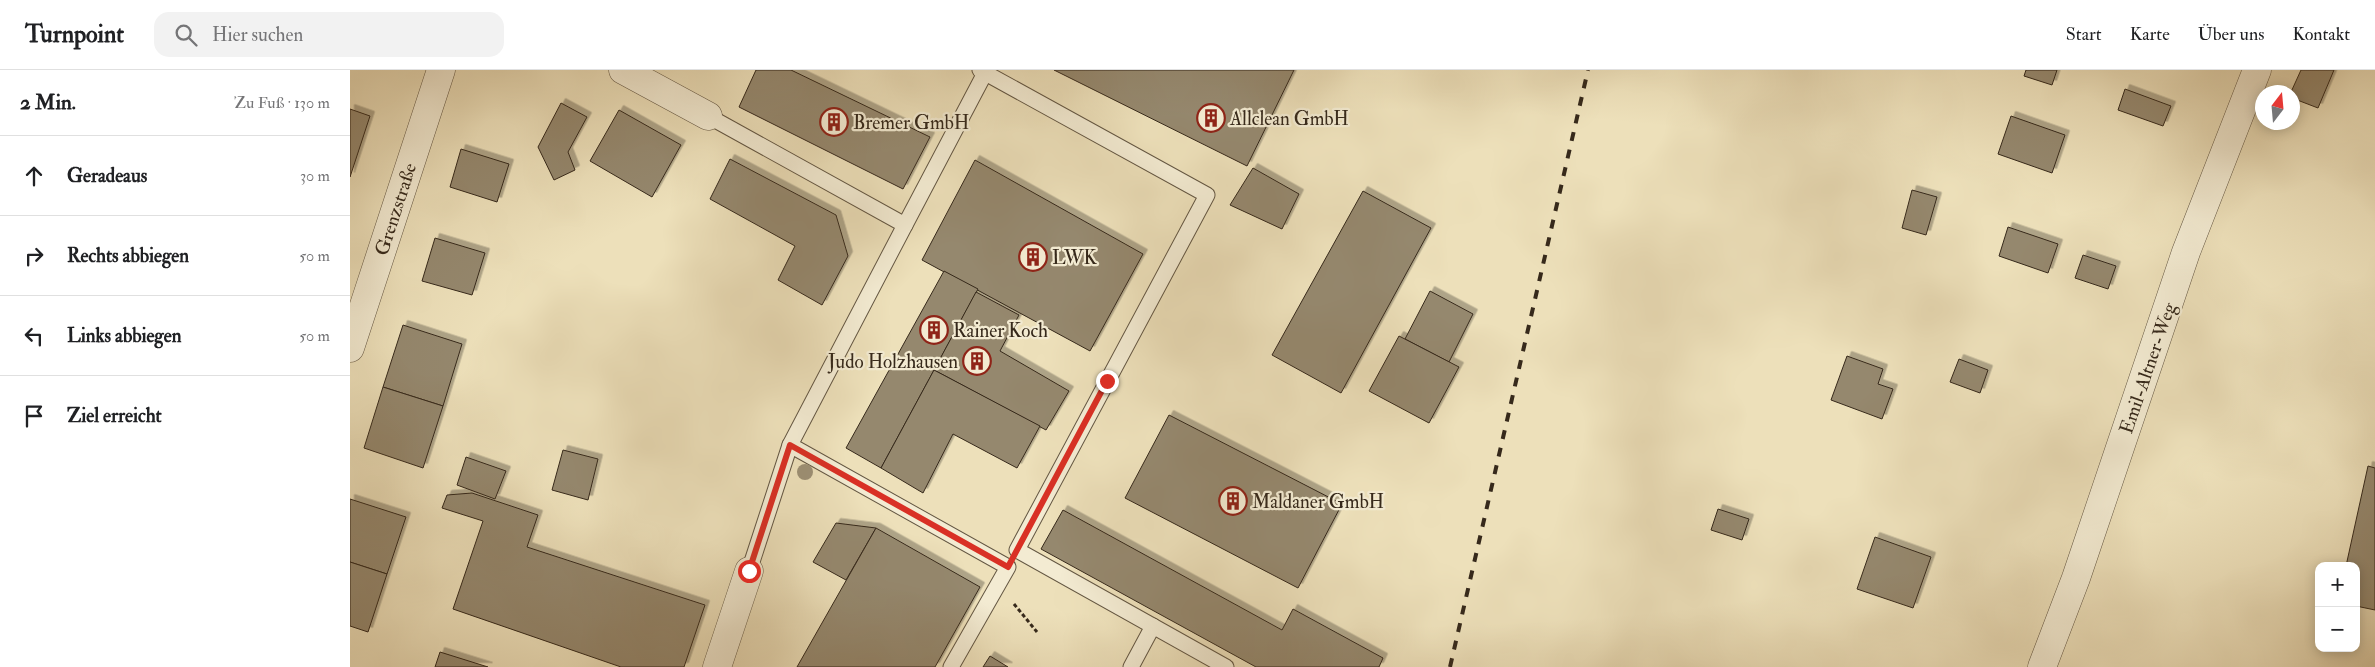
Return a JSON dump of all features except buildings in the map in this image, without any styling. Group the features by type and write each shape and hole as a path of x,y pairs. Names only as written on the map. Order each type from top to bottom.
{"street":[{"name":"Grenzstraße","path":"350,348 441,70"},
{"path":"623,70 708,116"},
{"name":"Emil-Altner-Weg","path":"2042,667 2076,578 2186,252 2257,70"},
{"path":"716,667 749,571"}],"lane":[{"path":"749,571 790,445 905,225 982,72 1208,195 1008,567 951,667"},
{"path":"708,116 905,225"},
{"path":"790,445 1008,567"},
{"path":"1017,550 1226,667"},
{"path":"1131,667 1153,626"}],"path":[{"path":"998,584 1037,632"}],"railway":[{"path":"1450,667 1588,70"}],"place":[{"name":"Allclean GmbH","path":"1211,118"},
{"name":"Bremer GmbH","path":"834,122"},
{"name":"LWK","path":"1033,257"},
{"name":"Rainer Koch","path":"934,330"},
{"name":"Judo Holzhausen","path":"977,361"},
{"name":"Maldaner GmbH","path":"1233,501"}],"route":[{"path":"749,571 790,445 1008,567 1107,381"}]}
